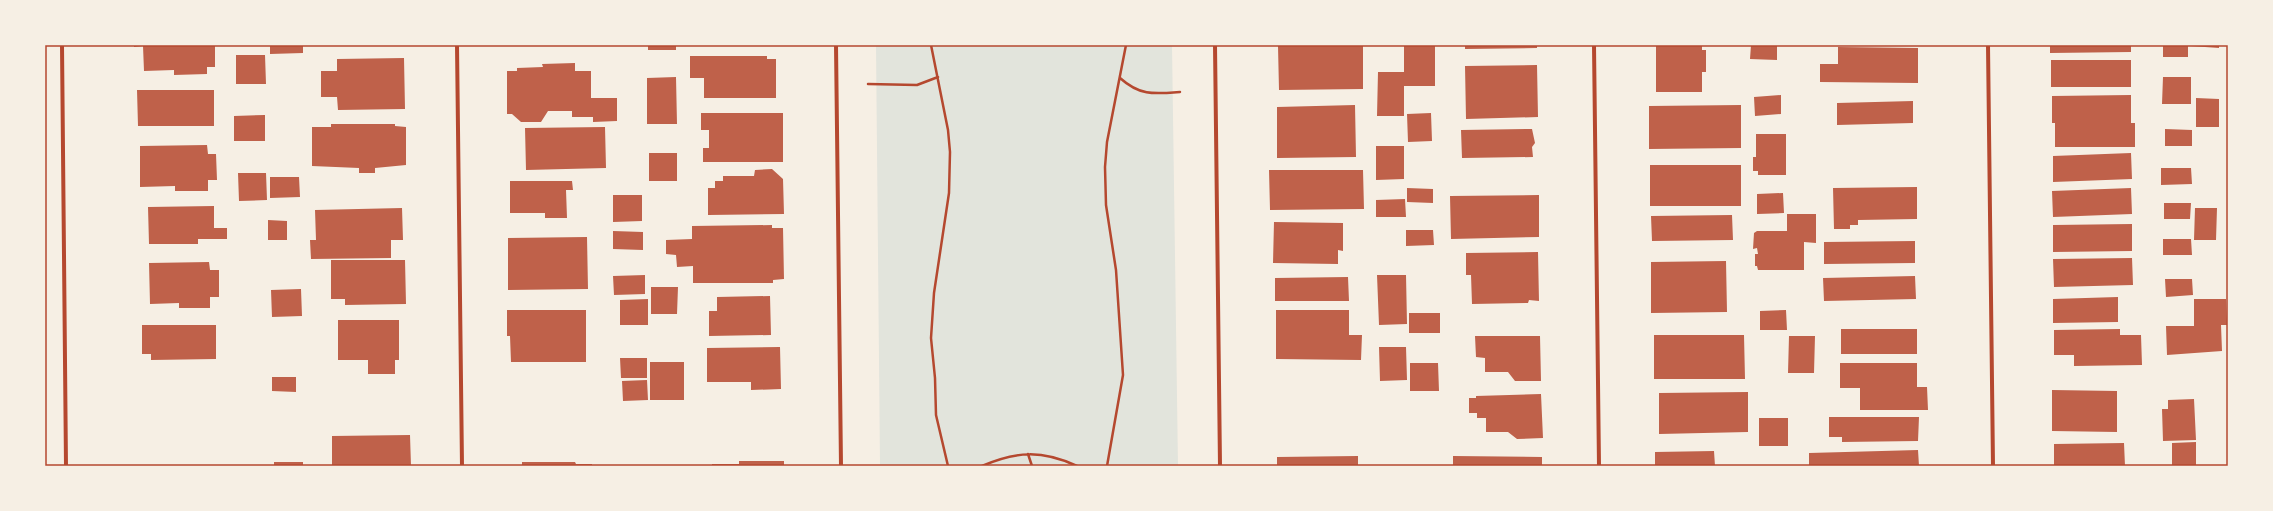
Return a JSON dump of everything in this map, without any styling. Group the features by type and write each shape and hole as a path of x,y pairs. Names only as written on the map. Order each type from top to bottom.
{"street":[{"path":"62,45 66,466"},
{"path":"457,45 462,466"},
{"path":"836,45 840,466"},
{"path":"1215,45 1220,466"},
{"path":"1594,45 1599,466"},
{"path":"1988,45 1993,466"}],"path":[{"path":"931,45 948,130 950,181 934,293 931,338 935,378 936,415 948,466"},
{"path":"1107,466 1124,375 1116,270 1106,205 1105,167 1107,142 1126,45"},
{"path":"868,84 917,85 938,76"},
{"path":"1120,78 1131,88 1151,94 1180,92"},
{"path":"982,466 1013,455 1028,454 1045,454 1077,466"},
{"path":"1028,454 1032,466"}],"shaded area":[{"path":"876,45 1172,45 1178,466 880,466"}],"building":[{"path":"134,45 215,45 215,67 207,67 207,74 174,75 174,70 144,71 143,46 134,47"},
{"path":"270,45 303,45 303,53 270,54"},
{"path":"648,45 676,45 676,50 648,50"},
{"path":"1363,45 1363,89 1279,90 1278,46"},
{"path":"1404,45 1435,45 1435,86 1404,86 1404,116 1377,116 1378,72 1404,72"},
{"path":"1465,45 1537,45 1537,48 1465,49"},
{"path":"1751,45 1777,45 1777,60 1750,59"},
{"path":"2050,45 2131,45 2131,52 2050,53"},
{"path":"2163,45 2188,45 2188,57 2163,57"},
{"path":"2219,45 2219,48 2191,46"},
{"path":"1656,46 1702,46 1702,50 1706,50 1706,72 1702,72 1702,92 1656,92"},
{"path":"1838,47 1918,48 1918,83 1820,82 1820,64 1838,64"},
{"path":"236,55 265,55 266,84 236,84"},
{"path":"690,56 767,56 767,59 776,59 776,98 704,98 704,78 690,78"},
{"path":"404,58 405,109 338,110 337,97 321,97 321,71 337,71 337,59"},
{"path":"2051,60 2131,60 2131,87 2051,87"},
{"path":"575,63 575,71 591,71 591,98 617,98 617,121 593,122 593,117 572,117 572,111 548,111 541,122 521,122 512,114 507,114 507,71 517,71 517,68 543,67 542,64"},
{"path":"1537,65 1538,117 1466,119 1465,66"},
{"path":"676,77 677,124 647,124 647,78"},
{"path":"2163,77 2191,77 2191,104 2162,104"},
{"path":"137,90 214,90 214,126 138,126"},
{"path":"1781,95 1781,114 1755,116 1754,97"},
{"path":"2131,95 2131,123 2135,123 2135,147 2055,147 2055,123 2052,123 2052,96"},
{"path":"2196,98 2219,99 2219,127 2196,127"},
{"path":"1913,101 1913,123 1837,125 1837,103"},
{"path":"1355,105 1356,157 1277,158 1277,107"},
{"path":"1741,105 1741,148 1649,149 1649,106"},
{"path":"701,113 783,113 783,162 703,162 703,148 709,148 709,130 701,130"},
{"path":"1431,113 1432,141 1408,142 1407,114"},
{"path":"265,115 265,141 234,141 234,116"},
{"path":"331,124 395,124 395,126 406,127 406,165 375,168 375,173 359,173 359,168 312,166 312,127 331,127"},
{"path":"605,127 606,168 526,170 525,128"},
{"path":"1532,129 1535,143 1532,147 1533,157 1462,158 1461,130"},
{"path":"2165,129 2192,130 2192,146 2165,146"},
{"path":"1756,134 1786,134 1786,175 1758,175 1758,171 1753,171 1753,157 1756,157"},
{"path":"207,145 208,154 216,154 217,180 208,180 208,191 175,191 175,186 140,187 140,146"},
{"path":"1376,146 1404,146 1404,179 1376,180"},
{"path":"649,153 677,153 677,181 649,181"},
{"path":"2131,153 2132,179 2053,182 2053,156"},
{"path":"1650,165 1741,165 1741,206 1650,206"},
{"path":"2161,168 2191,168 2192,184 2161,185"},
{"path":"772,169 783,179 784,214 708,215 708,188 715,188 715,181 723,181 723,176 754,176 755,170"},
{"path":"1269,170 1363,170 1364,209 1270,210"},
{"path":"238,173 266,173 267,200 239,201"},
{"path":"270,177 299,177 300,197 270,198"},
{"path":"510,181 572,181 573,190 566,190 567,218 545,218 545,213 510,213"},
{"path":"1917,187 1917,219 1858,220 1858,225 1850,225 1850,229 1834,229 1833,188"},
{"path":"1407,188 1433,189 1433,203 1407,202"},
{"path":"2131,188 2132,214 2053,217 2052,191"},
{"path":"1783,193 1784,213 1757,214 1757,194"},
{"path":"613,195 642,195 642,221 613,222"},
{"path":"1539,195 1539,237 1451,239 1450,196"},
{"path":"1405,199 1406,217 1376,217 1376,200"},
{"path":"2164,203 2191,203 2190,219 2164,219"},
{"path":"214,206 214,228 227,228 227,239 198,239 198,244 149,244 148,207"},
{"path":"402,208 403,240 391,240 391,258 311,259 310,240 316,240 315,210"},
{"path":"2195,208 2217,208 2216,240 2194,240"},
{"path":"1787,214 1816,214 1816,243 1804,242 1804,270 1758,270 1757,266 1755,266 1755,254 1758,254 1757,248 1753,249 1754,233 1757,231 1787,231"},
{"path":"1732,215 1733,240 1652,241 1651,216"},
{"path":"268,220 287,221 287,240 268,240"},
{"path":"1274,222 1343,223 1343,251 1338,250 1338,264 1273,263"},
{"path":"2132,224 2132,251 2053,252 2053,225"},
{"path":"772,225 772,228 783,228 784,279 773,280 773,283 693,283 693,266 677,267 676,255 666,254 666,240 692,239 692,226"},
{"path":"1406,230 1433,230 1434,245 1406,246"},
{"path":"613,231 643,232 643,250 613,249"},
{"path":"587,237 588,289 508,290 508,238"},
{"path":"2163,239 2191,239 2192,255 2163,255"},
{"path":"1915,241 1915,263 1824,264 1824,242"},
{"path":"1538,252 1539,301 1529,300 1528,303 1472,304 1471,275 1466,275 1466,253"},
{"path":"2132,258 2133,285 2054,287 2053,259"},
{"path":"331,260 405,260 406,304 345,305 345,299 331,299"},
{"path":"1726,261 1727,312 1651,313 1651,262"},
{"path":"209,262 210,270 219,270 219,297 210,297 210,308 179,308 179,303 150,304 149,263"},
{"path":"645,275 645,294 614,295 613,276"},
{"path":"1377,275 1406,275 1407,324 1379,325"},
{"path":"1915,276 1916,299 1824,301 1823,278"},
{"path":"1348,277 1349,301 1275,301 1275,278"},
{"path":"2165,279 2192,279 2193,295 2166,297"},
{"path":"651,287 678,287 677,314 651,314"},
{"path":"301,289 302,316 272,317 271,290"},
{"path":"770,296 771,335 709,336 709,311 717,311 717,297"},
{"path":"2118,297 2118,322 2053,323 2053,299"},
{"path":"648,299 648,325 620,325 620,300"},
{"path":"2194,299 2226,299 2227,325 2221,325 2222,351 2167,355 2166,326 2194,326"},
{"path":"507,310 586,310 586,362 511,362 510,336 507,336"},
{"path":"1276,310 1349,310 1349,335 1362,335 1361,360 1276,359"},
{"path":"1786,310 1787,330 1760,330 1760,311"},
{"path":"1409,313 1440,313 1440,333 1409,333"},
{"path":"338,320 399,320 399,360 395,360 395,374 368,374 368,360 338,360"},
{"path":"142,325 216,325 216,359 151,360 151,354 142,354"},
{"path":"1841,329 1917,329 1917,354 1841,354"},
{"path":"2120,329 2120,335 2141,335 2142,365 2074,366 2074,355 2054,355 2054,330"},
{"path":"1654,335 1744,335 1745,379 1654,379"},
{"path":"1475,336 1540,336 1541,381 1515,381 1508,372 1485,372 1485,358 1476,357"},
{"path":"1789,336 1815,336 1814,373 1788,373"},
{"path":"780,347 781,389 751,390 751,382 707,382 707,348"},
{"path":"1379,347 1406,347 1407,380 1380,381"},
{"path":"620,358 647,358 647,378 621,378"},
{"path":"650,362 684,362 684,400 650,400"},
{"path":"1410,363 1438,363 1439,391 1410,391"},
{"path":"1840,363 1917,363 1917,387 1927,387 1928,410 1860,410 1860,388 1840,388"},
{"path":"272,377 296,377 296,392 272,391"},
{"path":"647,380 648,400 623,401 622,381"},
{"path":"2052,390 2117,391 2117,432 2052,431"},
{"path":"1748,392 1748,432 1659,434 1659,393"},
{"path":"1541,394 1543,438 1517,439 1508,432 1486,432 1486,418 1477,418 1477,413 1469,413 1469,398 1476,398 1476,396"},
{"path":"2194,399 2196,440 2163,441 2162,409 2168,409 2168,400"},
{"path":"1829,417 1919,417 1918,441 1842,442 1842,437 1829,437"},
{"path":"1759,418 1788,418 1788,446 1759,446"},
{"path":"410,435 411,466 332,466 332,436"},
{"path":"2196,442 2196,466 2172,466 2172,443"},
{"path":"2124,443 2125,466 2054,466 2054,444"},
{"path":"1918,450 1919,466 1809,466 1809,453"},
{"path":"1714,451 1715,466 1655,466 1655,452"},
{"path":"1358,456 1358,466 1277,466 1277,457"},
{"path":"1453,456 1542,457 1542,466 1453,466"},
{"path":"739,461 784,461 784,466 712,466 712,464 739,464"},
{"path":"274,462 303,462 303,466 274,466"},
{"path":"522,462 575,462 576,464 592,464 592,466 522,466"}]}
